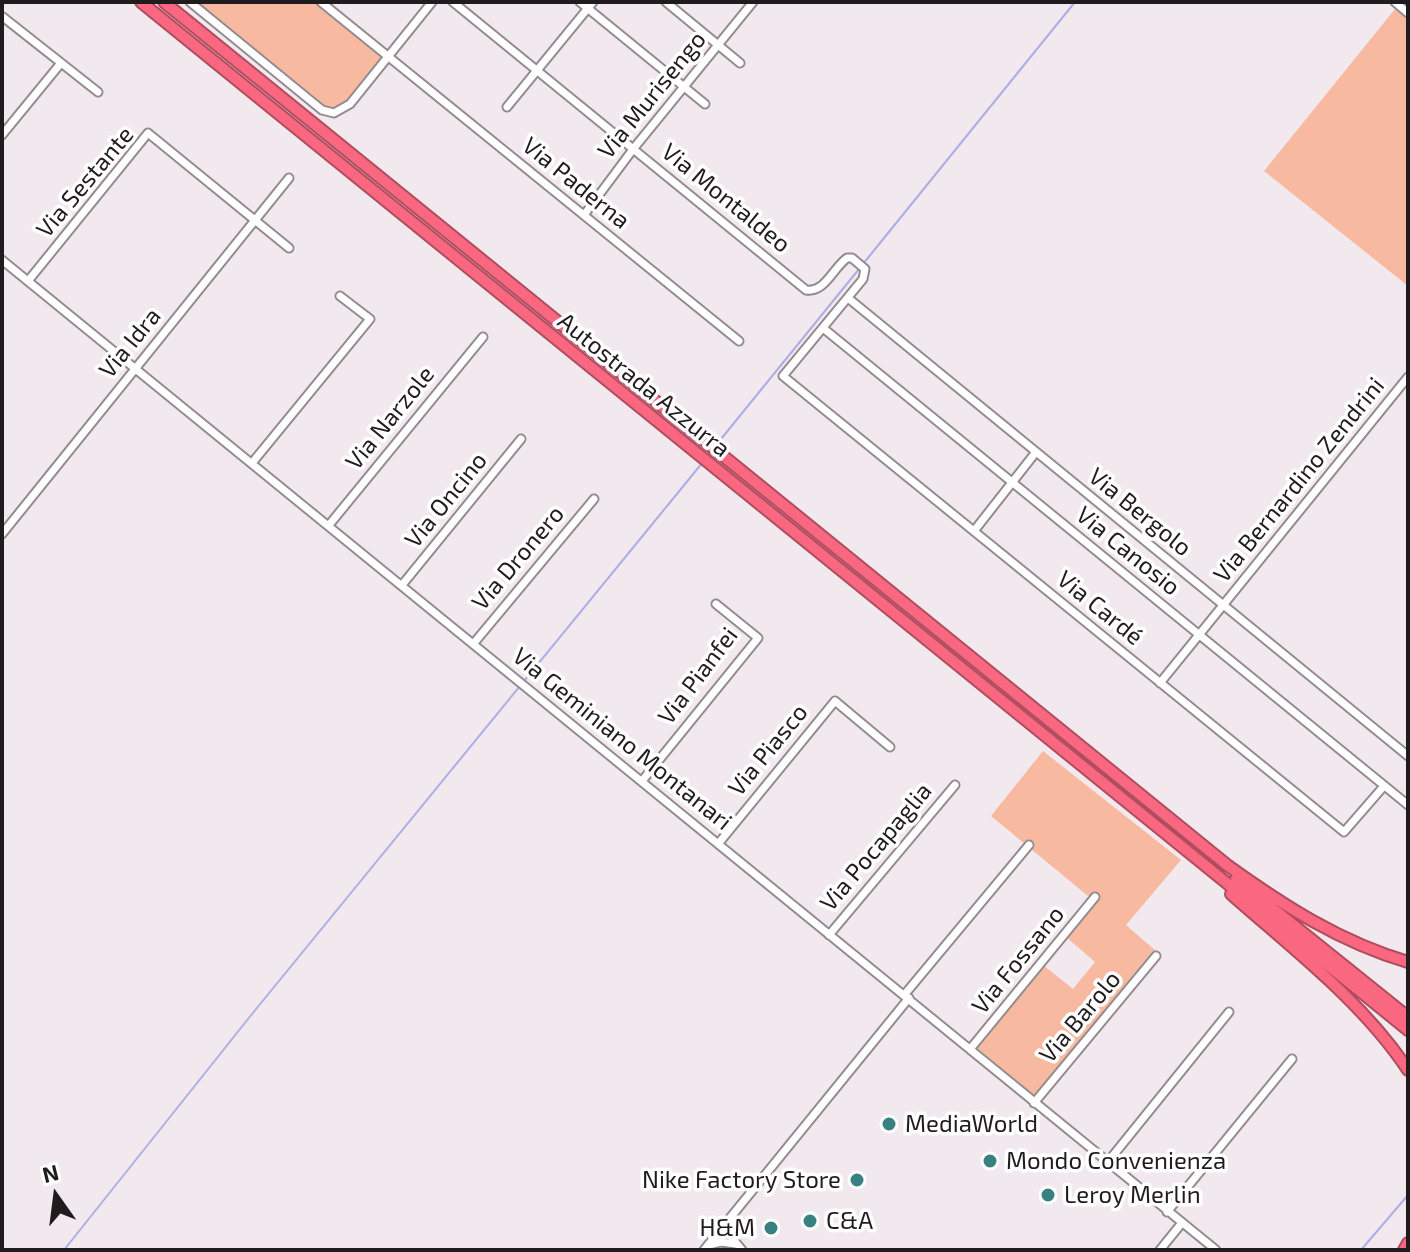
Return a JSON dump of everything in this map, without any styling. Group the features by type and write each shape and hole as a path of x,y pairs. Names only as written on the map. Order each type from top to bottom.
{"highway":[{"name":"Autostrada Azzurra","path":"141,2 1121,798"},
{"name":"Autostrada Azzurra","path":"164,2 1128,787"},
{"path":"1128,787 1281,904 1326,929 1408,962"},
{"path":"1128,787 1408,1030"},
{"path":"1121,798 1354,980 1408,1017"},
{"path":"1121,798 1358,1008 1389,1042 1408,1070"},
{"path":"1404,1250 1408,1243"}],"street":[{"path":"190,2 325,111 336,113 347,108 432,2"},
{"name":"Via Paderna","path":"321,2 739,341"},
{"name":"Via Montaldeo","path":"453,2 807,290 820,287 846,258 860,264 866,274 783,376"},
{"path":"580,2 590,5 705,104"},
{"path":"666,2 740,63"},
{"name":"Via Murisengo","path":"584,215 752,2"},
{"path":"1398,3 1408,13"},
{"path":"507,107 590,5"},
{"path":"3,17 98,92"},
{"path":"2,135 61,63"},
{"name":"Via Sestante","path":"28,281 148,133 289,248"},
{"name":"Via Idra","path":"2,534 289,178"},
{"name":"Via Geminiano Montanari","path":"2,260 1216,1250"},
{"path":"252,463 370,319 340,296"},
{"name":"Via Bergolo","path":"848,298 1408,756"},
{"name":"Via Canosio","path":"823,328 1408,805"},
{"name":"Via Narzole","path":"329,525 483,337"},
{"name":"Via Cardé","path":"783,376 1344,832 1384,786"},
{"name":"Via Bernardino Zendrini","path":"1160,683 1408,377"},
{"name":"Via Oncino","path":"402,585 521,439"},
{"path":"974,531 1036,452"},
{"name":"Via Dronero","path":"474,643 594,499"},
{"name":"Via Pianfei","path":"642,781 758,638 716,604"},
{"name":"Via Piasco","path":"718,844 835,701 890,747"},
{"name":"Via Pocapaglia","path":"829,935 955,785"},
{"path":"706,1248 1029,845"},
{"name":"Via Fossano","path":"971,1048 1095,897"},
{"name":"Via Barolo","path":"1034,1103 1156,956"},
{"path":"1107,1163 1229,1012"},
{"path":"1167,1212 1292,1059"},
{"path":"731,1218 730,1231 735,1244 742,1250"},
{"path":"1160,1250 1181,1224"},
{"path":"706,1248 721,1242 735,1244"}],"shaded area":[{"path":"196,2 315,2 383,57 350,98 342,104 324,107"},
{"path":"1395,9 1408,20 1408,286 1264,171"},
{"path":"1043,751 1181,860 1126,925 1156,951 1036,1098 976,1047 1043,965 1073,989 1095,962 1066,937 1094,901 991,816"}],"waterway":[{"path":"863,264 1075,2"},
{"path":"717,444 859,269"},
{"path":"64,1250 252,1014 703,462"},
{"path":"1361,1250 1408,1195"}],"place":[{"name":"MediaWorld","path":"889,1124"},
{"name":"Mondo Convenienza","path":"990,1161"},
{"name":"Nike Factory Store","path":"857,1180"},
{"name":"Leroy Merlin","path":"1048,1195"},
{"name":"C&A","path":"810,1221"},
{"name":"H&M","path":"771,1228"}]}
